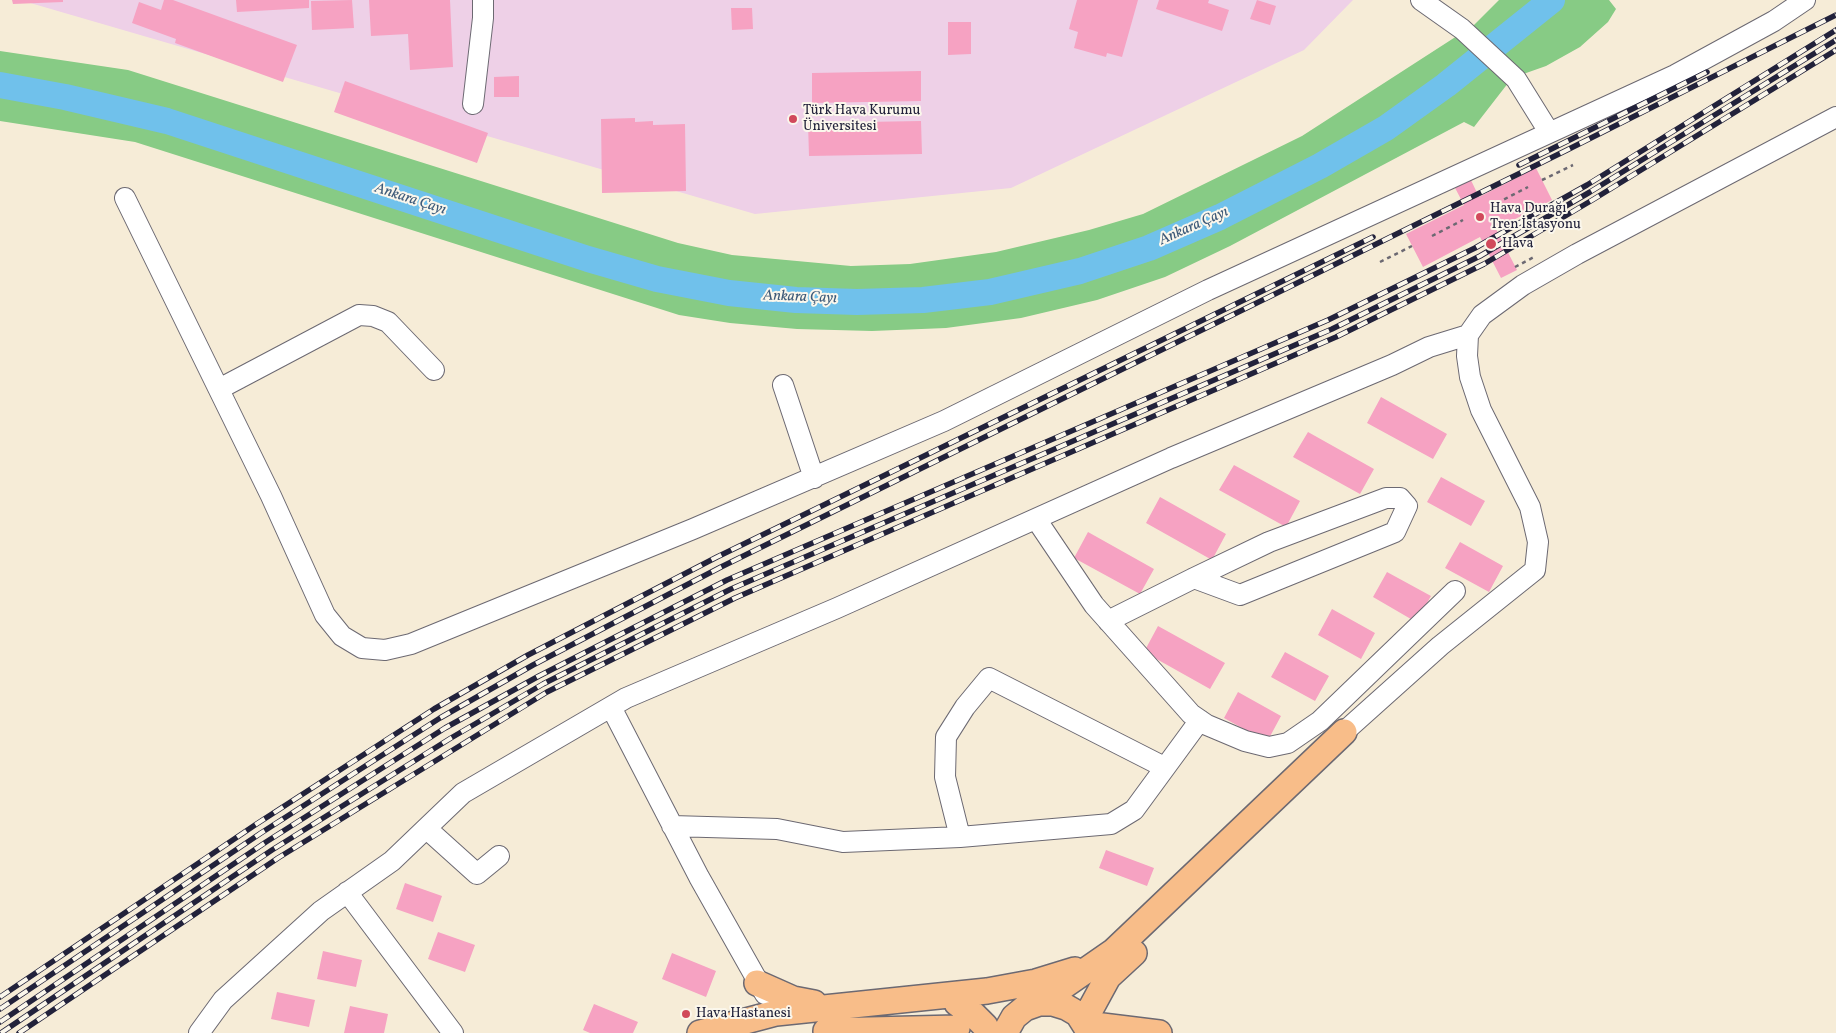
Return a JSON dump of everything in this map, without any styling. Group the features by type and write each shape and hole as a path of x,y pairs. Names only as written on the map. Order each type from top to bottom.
{"main road":[{"path":"1005,1033 1014,1017 1026,1008 1039,1003 1114,951 1344,732"},
{"path":"1086,1026 1108,977 1143,945 1344,732"},
{"path":"947,1000 1036,982 1073,971 1114,951"},
{"path":"757,983 793,999 828,1006 947,1000 1053,1003 1066,1007 1086,1026 1138,1031"},
{"path":"947,1000 979,1020 988,1033"},
{"path":"700,1033 780,1023 828,1006"},
{"path":"826,1031 957,1028"}],"street":[{"path":"473,104 483,18 483,0"},
{"path":"1421,0 1462,29 1512,76 1549,132"},
{"path":"125,198 271,496 325,615 342,636 362,648 385,650 411,644 693,529 944,422 1208,290 1675,75 1774,21 1805,0"},
{"path":"1344,732 1440,646 1535,570 1538,542 1530,507 1481,410 1470,377 1467,356 1468,335 1482,315 1523,285 1577,254 1772,152 1836,116"},
{"path":"218,389 359,315 373,316 388,322 434,370"},
{"path":"199,1033 223,1000 321,911 392,861 463,793 626,698 837,608 1036,518 1429,346 1468,335"},
{"path":"783,385 814,478"},
{"path":"1108,621 1194,578 1269,542 1386,498 1400,498 1407,506 1395,532 1240,595 1194,578"},
{"path":"1036,518 1094,605 1191,714 1246,741 1269,747 1288,743 1320,721 1455,591"},
{"path":"960,837 945,777 946,737 965,707 989,678 1164,768"},
{"path":"611,707 643,766 672,826 780,1023"},
{"path":"672,826 777,829 843,842 960,837 1111,824 1134,810 1200,720"},
{"path":"427,828 477,874 499,856"},
{"path":"347,892 453,1033"}],"path":[{"path":"1542,180 1573,164"},
{"path":"1497,202 1528,186"},
{"path":"1432,236 1463,220"},
{"path":"1380,262 1412,246"},
{"path":"1515,267 1544,252"}],"shaded area":[{"name":"Türk Hava Kurumu Üniversitesi","path":"20,0 1353,0 1304,50 1011,188 755,214"}],"green space":[{"path":"1499,0 1609,0 1616,9 1608,22 1580,47 1546,66 1512,78 1474,127 1464,122 1230,246 1165,277 1097,300 1021,318 946,328 872,331 797,329 730,323 679,315 135,142 0,121 0,51 128,70 678,243 732,255 851,266 910,264 996,252 1089,230 1143,214 1302,136 1474,25"}],"building":[{"path":"12,0 63,0 63,2 13,4"},
{"path":"164,0 173,0 297,45 283,82 175,43 176,39 132,23 139,2 161,10"},
{"path":"236,0 309,0 309,8 237,12"},
{"path":"352,0 354,28 312,30 311,1"},
{"path":"369,0 450,0 453,67 410,70 408,34 371,36"},
{"path":"1077,0 1138,0 1122,57 1107,53 1106,57 1074,48 1078,32 1069,29"},
{"path":"1159,0 1209,0 1208,3 1229,10 1222,31 1156,9"},
{"path":"1257,0 1276,6 1270,25 1250,19"},
{"path":"731,8 752,8 753,29 732,30"},
{"path":"948,22 971,22 971,54 948,55"},
{"path":"921,71 921,101 812,103 812,73"},
{"path":"519,76 519,97 494,97 494,77"},
{"path":"345,81 488,133 477,163 334,112"},
{"path":"635,118 635,122 653,121 653,125 685,124 686,191 602,193 601,119"},
{"path":"921,121 922,154 809,156 808,123"},
{"name":"Hava Durağı Tren İstasyonu","path":"1536,168 1552,200 1496,229 1517,270 1501,278 1480,237 1423,267 1406,234 1464,205 1453,184 1469,176 1479,197"},
{"path":"1381,397 1447,434 1433,459 1367,423"},
{"path":"1308,432 1374,469 1360,494 1293,457"},
{"path":"1234,465 1300,501 1286,527 1219,490"},
{"path":"1441,477 1485,501 1471,526 1427,502"},
{"path":"1160,497 1226,534 1212,560 1146,523"},
{"path":"1088,532 1154,569 1140,594 1074,558"},
{"path":"1460,542 1503,566 1489,592 1445,568"},
{"path":"1387,572 1431,596 1416,622 1373,597"},
{"path":"1332,609 1375,633 1361,659 1318,635"},
{"path":"1158,626 1225,663 1210,689 1144,652"},
{"path":"1285,652 1329,676 1315,701 1271,677"},
{"path":"1238,692 1281,716 1267,742 1224,718"},
{"path":"1106,850 1154,868 1147,886 1099,868"},
{"path":"405,883 442,896 433,922 396,909"},
{"path":"438,932 475,945 465,972 428,959"},
{"path":"323,951 362,960 356,987 317,979"},
{"path":"672,953 716,971 706,997 662,979"},
{"path":"277,992 315,1000 309,1027 271,1019"},
{"path":"594,1004 638,1022 633,1033 590,1033 583,1030"},
{"path":"350,1006 388,1014 384,1033 344,1033"}],"waterway":[{"name":"Ankara Çayı","path":"0,85 65,97 167,121 588,259 657,279 729,293 796,300 857,302 923,300 990,292 1080,271 1149,248 1220,217 1320,166 1386,128 1446,85 1552,0"}],"railway":[{"path":"0,1009 261,833 440,718 533,665 721,567 1567,150 1836,15"},
{"path":"0,1022 266,842 445,728 539,676 727,580 1328,320 1475,248 1587,185 1836,30"},
{"path":"1,1033 272,850 451,738 543,684 731,589 1332,329 1480,256 1590,192 1836,40"},
{"path":"19,1033 278,858 547,692 735,598 1336,337 1484,264 1594,199 1836,50"},
{"path":"1519,165 1707,72"},
{"path":"0,997 255,825 434,709 528,655 717,557 1373,237"}],"place":[{"name":"Türk Hava Kurumu Üniversitesi","path":"793,119"},
{"name":"Hava Durağı Tren İstasyonu","path":"1480,217"},
{"name":"Hava","path":"1491,244"},
{"name":"Hava Hastanesi","path":"686,1014"}]}
